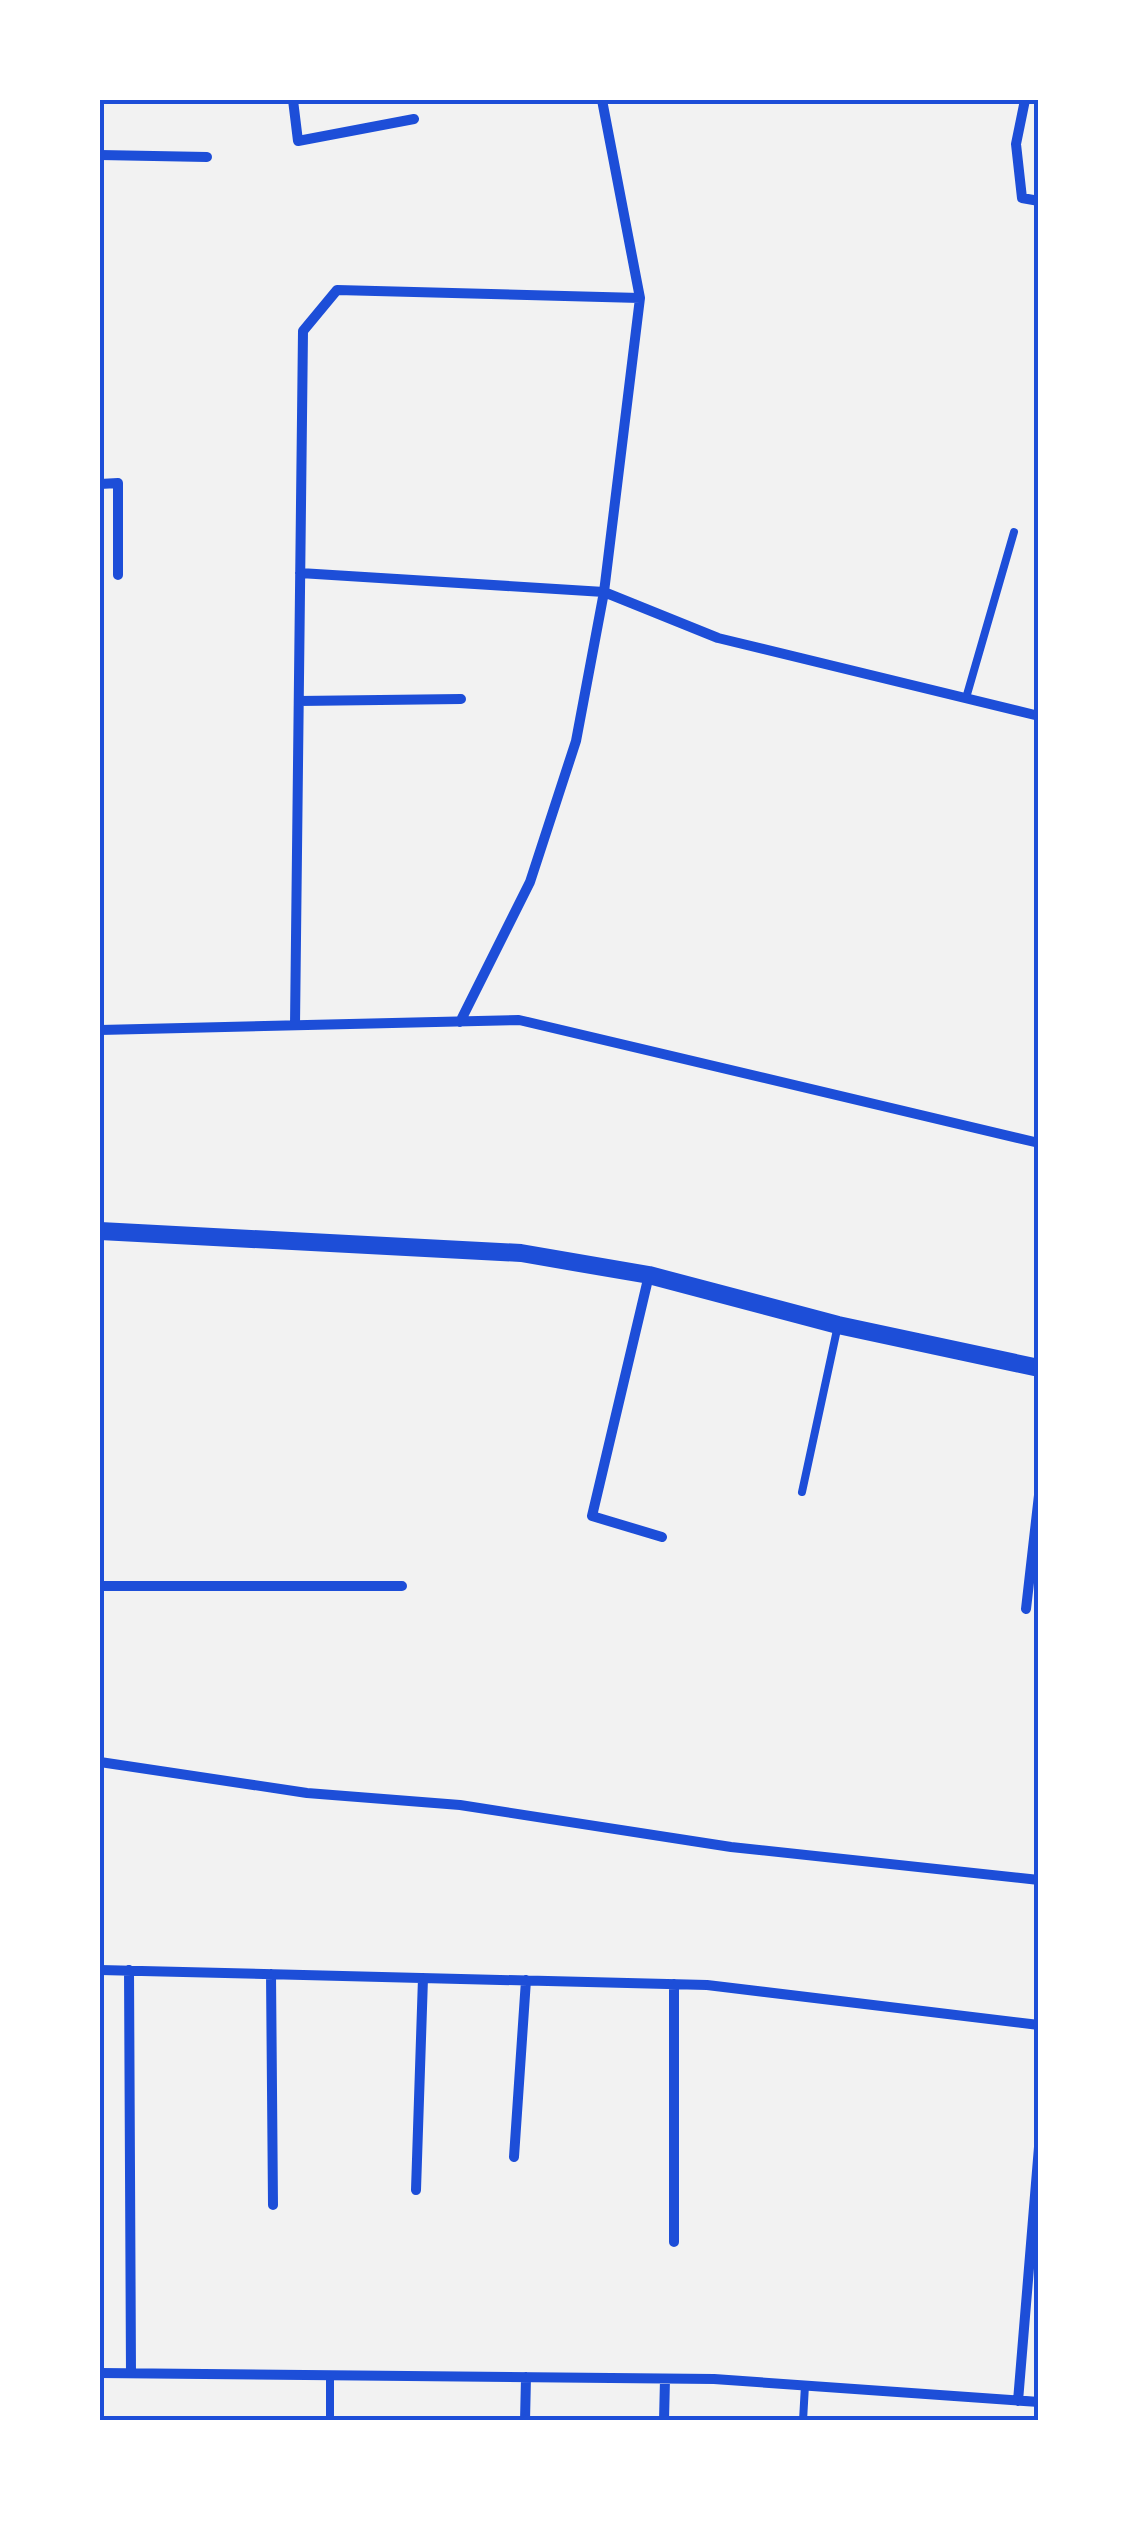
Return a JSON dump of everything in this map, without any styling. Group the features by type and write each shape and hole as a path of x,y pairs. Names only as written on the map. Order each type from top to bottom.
{"street":[{"path":"293,100 298,141 414,120"},
{"path":"460,1022 530,882 576,741 604,592 620,436 640,298 602,100"},
{"path":"1025,100 1016,144 1022,198 1039,201"},
{"path":"100,155 207,157"},
{"path":"295,1025 303,331 338,290 640,298"},
{"path":"100,484 118,483 118,575"},
{"path":"300,573 604,592 718,638 1039,716"},
{"path":"299,700 461,700"},
{"path":"100,1030 519,1020 1039,1143"},
{"path":"100,1230 521,1253 649,1276 838,1325 1039,1368"},
{"path":"649,1276 592,1516 662,1536"},
{"path":"1026,1609 1039,1495"},
{"path":"100,1586 402,1586"},
{"path":"100,1762 308,1793 460,1804 731,1847 1039,1880"},
{"path":"100,1970 674,1984 1039,2025"},
{"path":"129,1970 132,2374"},
{"path":"271,1974 273,2205"},
{"path":"416,2190 424,1978"},
{"path":"514,2157 526,1980"},
{"path":"674,1984 674,2242"},
{"path":"1018,2401 1039,2147"},
{"path":"100,2373 665,2379 1039,2402"},
{"path":"525,2421 526,2378"},
{"path":"664,2421 665,2379"}],"lane":[{"path":"966,698 1014,532"},
{"path":"802,1492 838,1325"},
{"path":"330,2376 330,2421"},
{"path":"803,2421 804,2385"}]}
